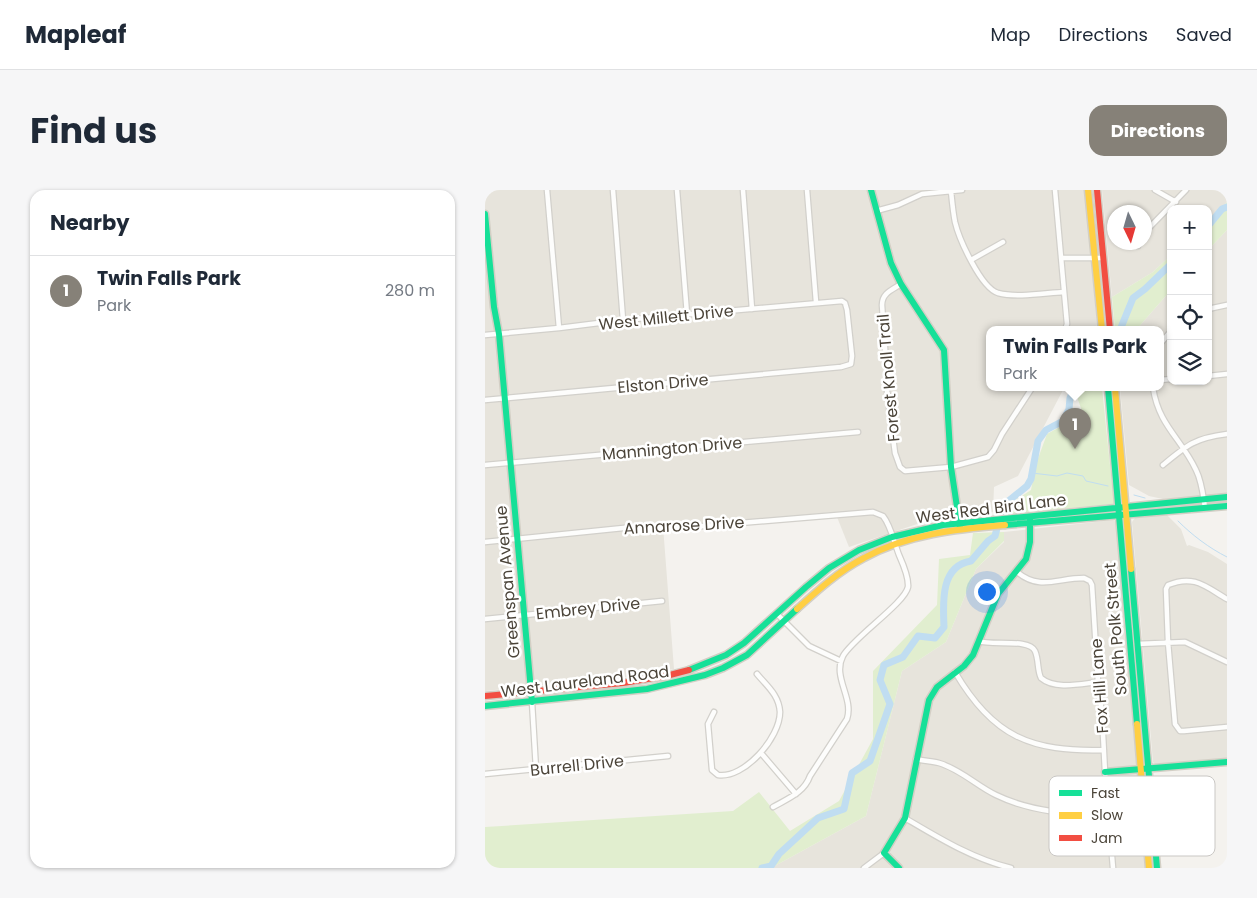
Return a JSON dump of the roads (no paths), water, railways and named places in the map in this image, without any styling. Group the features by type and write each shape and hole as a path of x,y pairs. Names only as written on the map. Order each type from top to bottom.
{"main road":[{"path":"871,190 875,211 891,263 901,284 944,350 951,467 960,527"},
{"path":"1088,190 1102,326"},
{"path":"1097,190 1110,326"},
{"name":"Greenspan Avenue","path":"485,214 494,308 499,334 532,702"},
{"name":"South Polk Street","path":"1108,391 1122,507 1127,515 1150,776"},
{"name":"South Polk Street","path":"1115,391 1122,507 1119,516 1141,776"},
{"name":"West Red Bird Lane","path":"736,649 815,579 840,560 927,527 960,527 1030,520 1122,507 1227,497"},
{"name":"West Red Bird Lane","path":"1030,520 1119,516 1227,506"},
{"path":"899,868 884,853 905,818 929,700 937,687 971,658 998,594 1024,563 1029,551 1030,520"},
{"name":"West Red Bird Lane","path":"742,658 784,622 828,580 893,540"},
{"path":"736,649 742,658"},
{"name":"West Laureland Road","path":"485,696 631,682 704,666 736,649"},
{"name":"West Laureland Road","path":"485,706 632,692 696,678 719,670 742,658"},
{"path":"631,682 632,692"},
{"path":"1105,772 1227,762"}],"street":[{"path":"547,190 559,328"},
{"path":"613,190 623,320"},
{"path":"677,190 687,314"},
{"path":"743,190 752,309"},
{"path":"807,190 816,302"},
{"path":"875,211 897,205 922,194 962,190"},
{"path":"1055,190 1066,326"},
{"path":"1155,190 1176,202"},
{"path":"1152,225 1186,190"},
{"path":"951,191 955,222 961,240 987,285 999,293 1013,295 1064,292"},
{"path":"971,260 1003,242"},
{"path":"1061,258 1103,258"},
{"name":"Forest Knoll Trail","path":"901,284 886,293 882,300 886,362 889,375 887,391 898,463 905,470 951,467"},
{"name":"West Millett Drive","path":"485,335 623,320 842,301 845,303 852,361 849,365 841,367"},
{"path":"1212,308 1227,305"},
{"name":"Elston Drive","path":"485,400 841,367"},
{"path":"1212,376 1227,374"},
{"path":"951,467 988,457 1030,391"},
{"path":"1153,391 1155,401 1162,418 1196,469 1202,486 1205,508"},
{"name":"Mannington Drive","path":"485,465 858,432"},
{"path":"1163,465 1188,444 1202,438 1227,434"},
{"name":"Annarose Drive","path":"485,542 643,526 680,528 873,512 883,516 908,580 907,592 846,652 841,661"},
{"name":"Fox Hill Lane","path":"1017,572 1028,580 1037,582 1081,578 1090,582 1093,591 1105,776"},
{"path":"1227,599 1200,582 1173,583 1168,585 1166,589 1168,642 1175,724 1180,731 1227,727"},
{"name":"Embrey Drive","path":"485,619 662,601"},
{"path":"773,807 796,794 807,784 810,776 840,730 849,709 840,674 839,666 841,661 809,646 777,614"},
{"path":"978,641 993,644 1017,643 1029,646 1035,652 1041,678 1049,683 1057,685 1098,682"},
{"path":"1130,645 1185,642 1227,662"},
{"path":"955,672 982,711 1021,739 1051,748 1104,750"},
{"path":"714,712 708,724 711,766 717,775 730,775 740,770 761,753 776,730 780,713 776,696 757,674"},
{"name":"Greenspan Avenue","path":"532,702 536,769"},
{"path":"761,753 796,794"},
{"name":"Burrell Drive","path":"485,774 668,756"},
{"path":"916,759 939,764 959,773 994,794 1030,808 1049,811"},
{"path":"905,818 953,846 1011,868"},
{"path":"864,868 884,853"}],"waterway":[{"path":"1212,221 1222,209 1227,207"},
{"path":"1122,326 1133,298 1167,268"},
{"path":"762,868 771,866 779,854 818,818 844,809 852,773 870,761 890,704 880,680 884,665 903,657 918,636 935,638 944,627 945,587 949,578 954,570 961,564 971,561 988,541 995,536 1001,513 1006,503 1027,486 1031,479 1038,441 1046,430 1063,421 1069,409 1073,391"},
{"path":"1032,473 1057,476 1067,473 1083,476 1086,481 1108,486"},
{"path":"1134,495 1145,498"},
{"path":"1178,521 1201,541 1227,557"}],"place":[{"name":"Twin Falls Park","path":"1075,449"}]}
